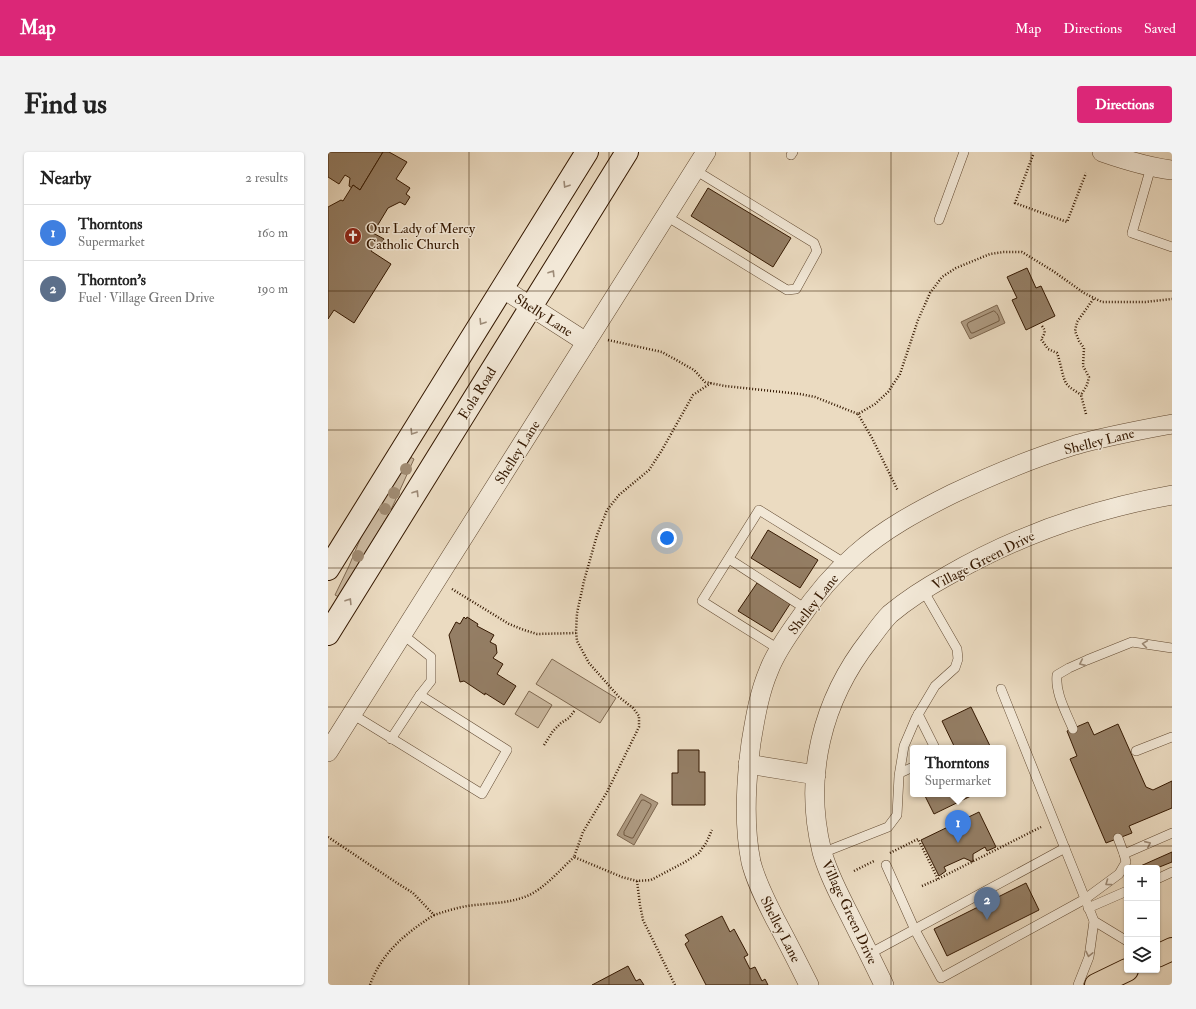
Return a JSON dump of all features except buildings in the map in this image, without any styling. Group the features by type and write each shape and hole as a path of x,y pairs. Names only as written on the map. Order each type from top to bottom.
{"main road":[{"path":"328,569 587,152"},
{"name":"Eola Road","path":"328,634 627,152"},
{"path":"1160,955 1172,949"},
{"path":"1096,985 1124,971"}],"street":[{"name":"Shelley Lane","path":"328,752 706,152"},
{"path":"1102,152 1142,161 1172,170"},
{"name":"Shelly Lane","path":"502,288 586,342"},
{"name":"Shelley Lane","path":"809,985 762,892 752,864 747,838 746,804 748,764 758,703 769,670 788,636 806,609 831,578 855,555 892,527 933,504 1023,463 1075,445 1129,432 1172,424"},
{"name":"Village Green Drive","path":"884,985 832,880 822,853 815,808 816,775 821,737 836,692 847,672 889,615 924,590 964,566 1011,543 1102,510 1172,495"},
{"path":"748,764 816,775"}],"lane":[{"path":"939,220 964,152"},
{"path":"1142,161 1132,233 1172,248"},
{"path":"666,216 787,290 796,289 817,251 814,243 694,170"},
{"path":"780,650 702,601 759,510 846,564"},
{"path":"729,559 806,609"},
{"path":"822,853 888,827 897,815 900,772 904,746 918,714 934,686 955,668 958,659 957,649 924,590"},
{"path":"391,739 431,681 431,657 402,634"},
{"path":"1073,729 1058,690 1056,681 1057,675 1081,663 1132,642 1172,648"},
{"path":"1001,689 1094,921 1089,957 1078,985"},
{"path":"352,714 482,794 507,750 420,695"},
{"path":"918,714 934,745"},
{"path":"1136,751 1172,737"},
{"path":"900,772 910,768"},
{"path":"1124,854 1172,833"},
{"path":"1087,903 1119,874 1126,862 1118,838"},
{"path":"869,954 1065,848"},
{"path":"886,865 915,930 941,978 1087,903 1124,893"},
{"path":"1160,878 1172,872"},
{"path":"1094,921 1124,939"}],"path":[{"path":"1033,154 1015,204 1068,222 1086,173"},
{"path":"858,414 875,404 888,392 900,374 918,320 930,292 942,278 956,268 990,254 1022,252 1053,271 1084,293 1102,302 1145,302 1172,300"},
{"path":"1081,394 1087,385 1089,376 1083,366 1084,348 1079,342 1075,330 1076,322 1094,298"},
{"path":"1042,326 1045,329 1045,334 1041,339 1048,348 1057,353 1063,379 1066,384 1081,394 1086,414"},
{"path":"605,339 662,352 694,370 705,382 725,386 800,394 858,414 872,438 898,491"},
{"path":"370,985 373,975 386,956 400,940 434,915 453,909 504,902 528,896 547,883 574,856 583,832 607,792 639,727 639,716 633,708 619,697 589,663 577,641 577,613 597,536 607,510 619,495 649,470 693,395 711,383"},
{"path":"437,579 509,624 524,630 537,634 576,633"},
{"path":"544,745 553,731 569,718 575,710"},
{"path":"922,886 1040,827"},
{"path":"574,856 622,877 637,881 651,880 699,853 712,830"},
{"path":"328,837 413,893 434,915"},
{"path":"918,839 938,879"},
{"path":"637,881 640,905 644,920 675,985"}],"shaded area":[{"path":"410,457 414,459 390,512 339,597 335,595 361,537"},
{"path":"552,659 616,698 600,723 536,684"},
{"path":"529,691 552,705 538,728 515,714"}],"water":[{"path":"997,305 1005,323 970,339 961,322"},
{"path":"641,794 658,803 634,845 617,835"}],"place":[{"name":"Our Lady of Mercy Catholic Church","path":"353,236"},
{"name":"Thorntons","path":"958,843"},
{"name":"Thornton's","path":"987,920"}]}
